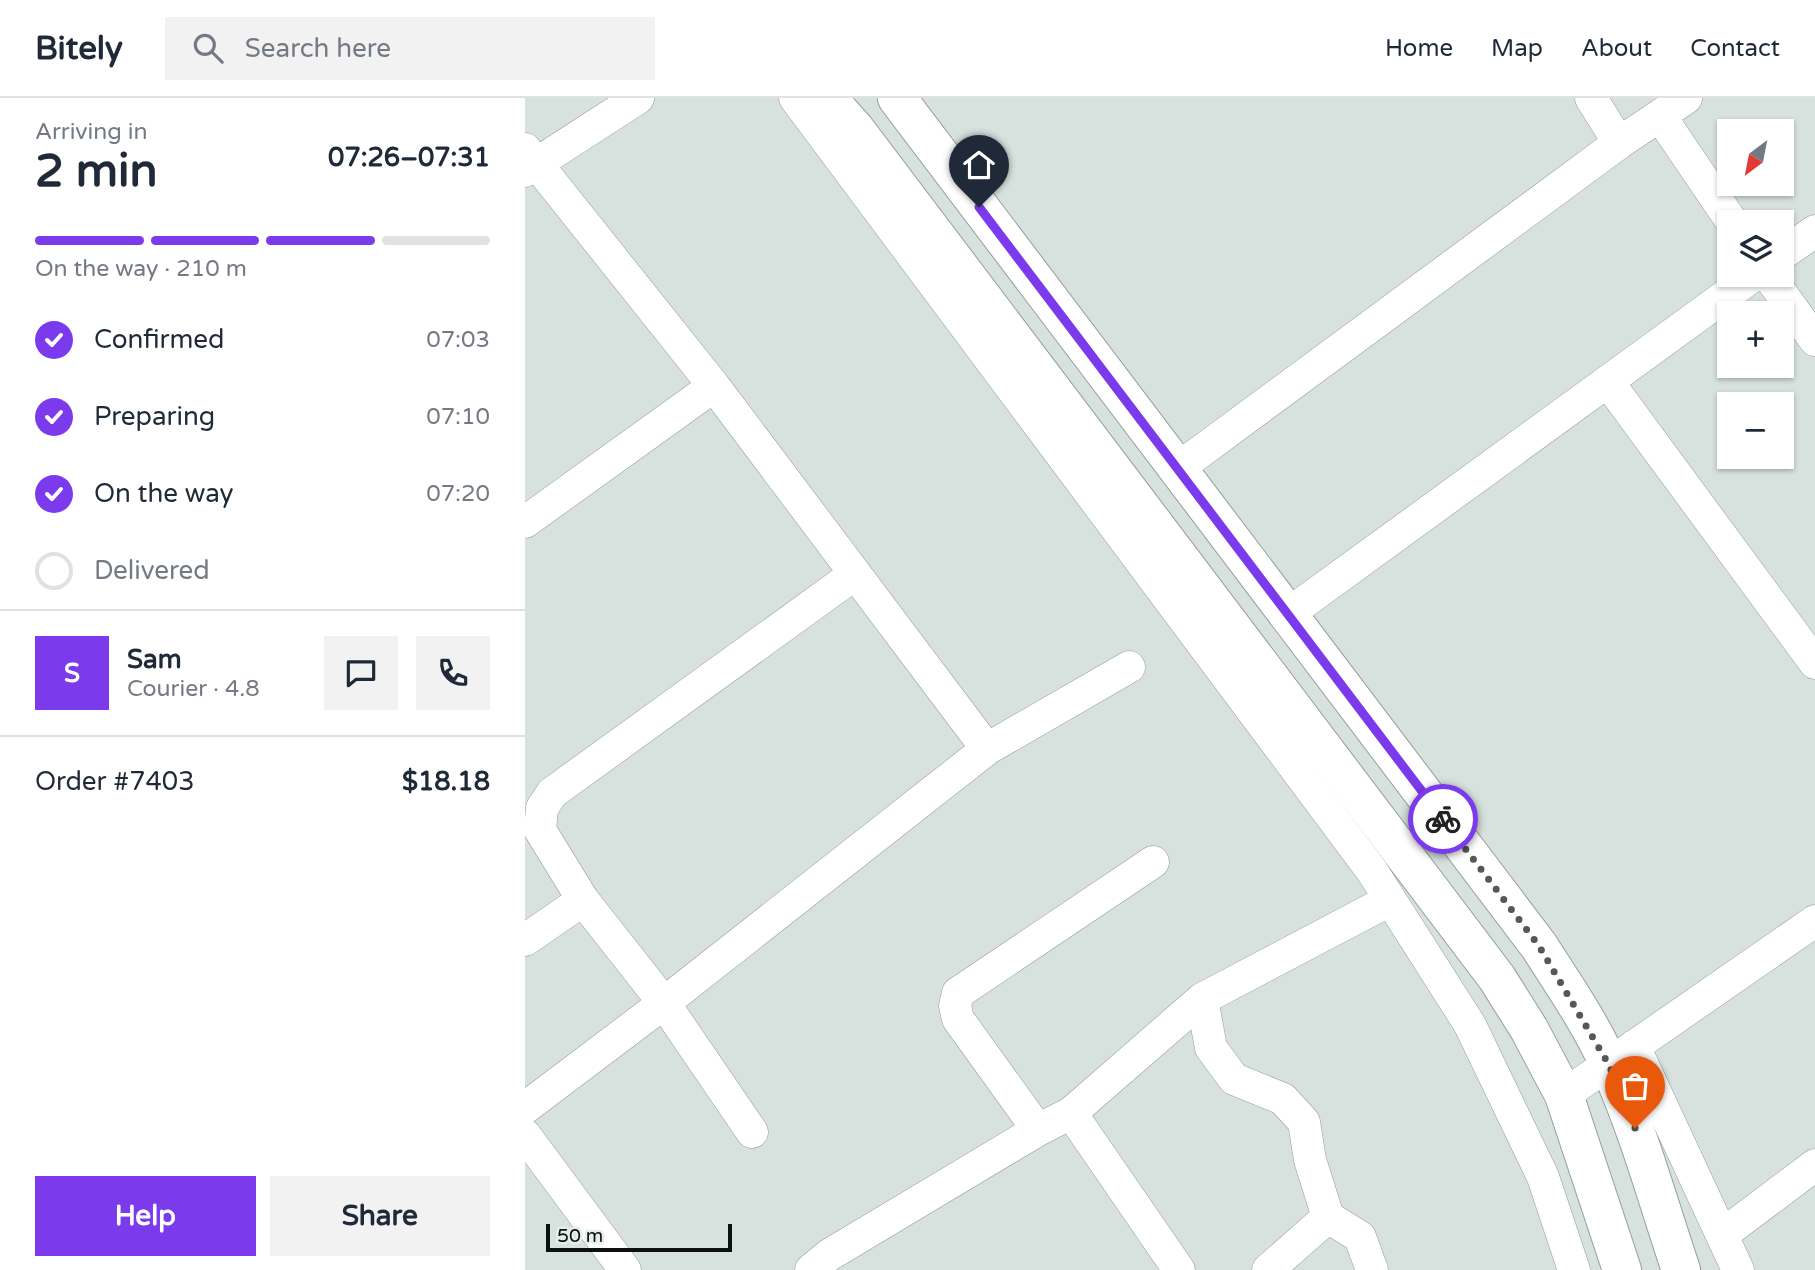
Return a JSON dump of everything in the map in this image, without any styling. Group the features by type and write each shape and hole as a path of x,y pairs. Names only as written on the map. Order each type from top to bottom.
{"main road":[{"path":"827,98 863,140 1497,978 1529,1029 1564,1095 1622,1270"},
{"path":"897,98 1621,1055 1635,1128 1681,1270"}],"street":[{"path":"638,98 529,161 714,386 987,749"},
{"path":"796,98 1364,860 1475,1037 1543,1177 1574,1270"},
{"path":"1591,98 1619,143"},
{"path":"1177,468 1619,143 1686,98"},
{"path":"1660,116 1724,210"},
{"path":"1794,246 1815,231"},
{"path":"1288,614 1738,287"},
{"path":"1777,287 1815,340"},
{"path":"1608,382 1815,663"},
{"path":"525,522 714,386"},
{"path":"752,1132 664,1003 583,900 540,830 542,808 552,793 855,574"},
{"path":"525,1108 664,1003 987,749 1129,667"},
{"path":"1038,1130 958,1018 955,1006 958,993 1153,862"},
{"path":"525,940 583,900"},
{"path":"811,1270 829,1255 1071,1113 1202,999 1390,900"},
{"path":"1564,1095 1815,921"},
{"path":"1202,999 1211,1048 1234,1079 1283,1099 1304,1122 1310,1160 1328,1217 1360,1237 1373,1270"},
{"path":"1621,1055 1722,1235 1738,1270"},
{"path":"1071,1113 1179,1270"},
{"path":"525,1135 625,1270"},
{"path":"1722,1235 1815,1165"},
{"path":"1268,1270 1328,1217"}],"way so far":[{"path":"1443,819 1539,946 1572,999 1609,1065 1635,1128"}],"route":[{"path":"979,207 1443,819"}]}
